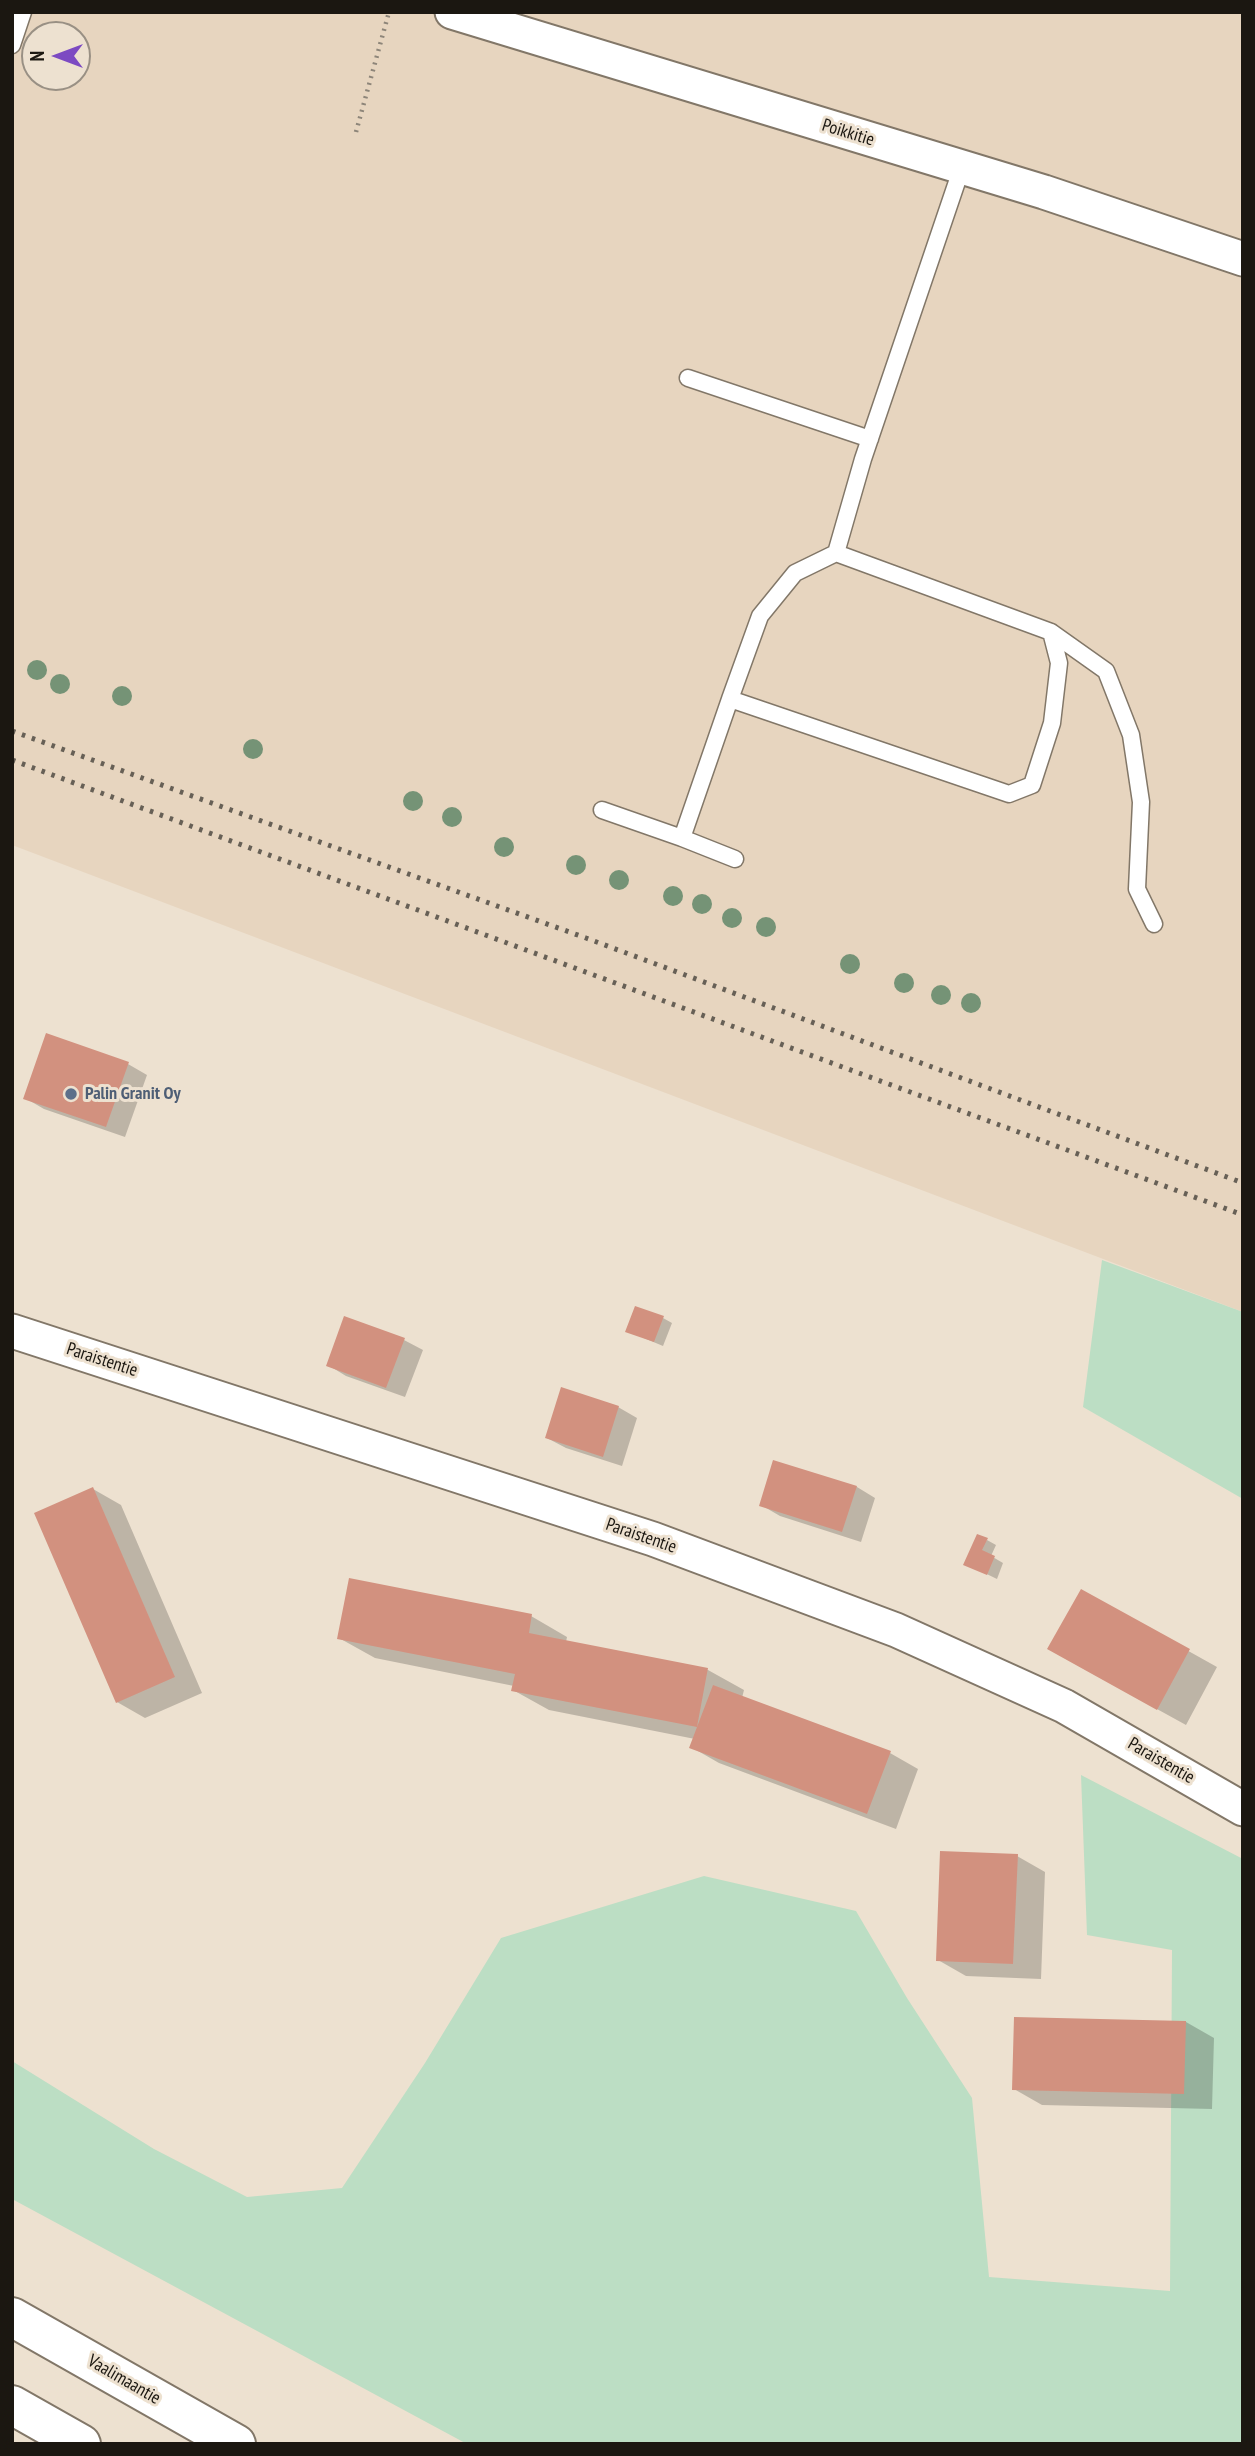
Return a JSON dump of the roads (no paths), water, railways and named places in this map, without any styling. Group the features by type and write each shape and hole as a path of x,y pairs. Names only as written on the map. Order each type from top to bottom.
{"main road":[{"name":"Vaalimaantie","path":"12,2317 236,2444"},
{"path":"12,2405 81,2444"}],"street":[{"name":"Poikkitie","path":"452,12 1044,192 1243,259"},
{"name":"Paraistentie","path":"12,1331 653,1539 896,1630 1064,1706 1243,1809"}],"lane":[{"path":"12,45 23,12"},
{"path":"682,838 760,617 795,573 836,552 870,439 961,167"},
{"path":"688,378 870,439"},
{"path":"836,552 1051,632 1106,671 1132,735 1141,802 1136,889 1154,924"},
{"path":"730,699 1009,794 1032,785 1052,723 1059,663 1051,632"},
{"path":"602,810 735,859"}],"railway":[{"path":"12,731 586,938 1243,1183"},
{"path":"12,760 1243,1215"}],"place":[{"name":"Palin Granit Oy","path":"71,1094"}]}
